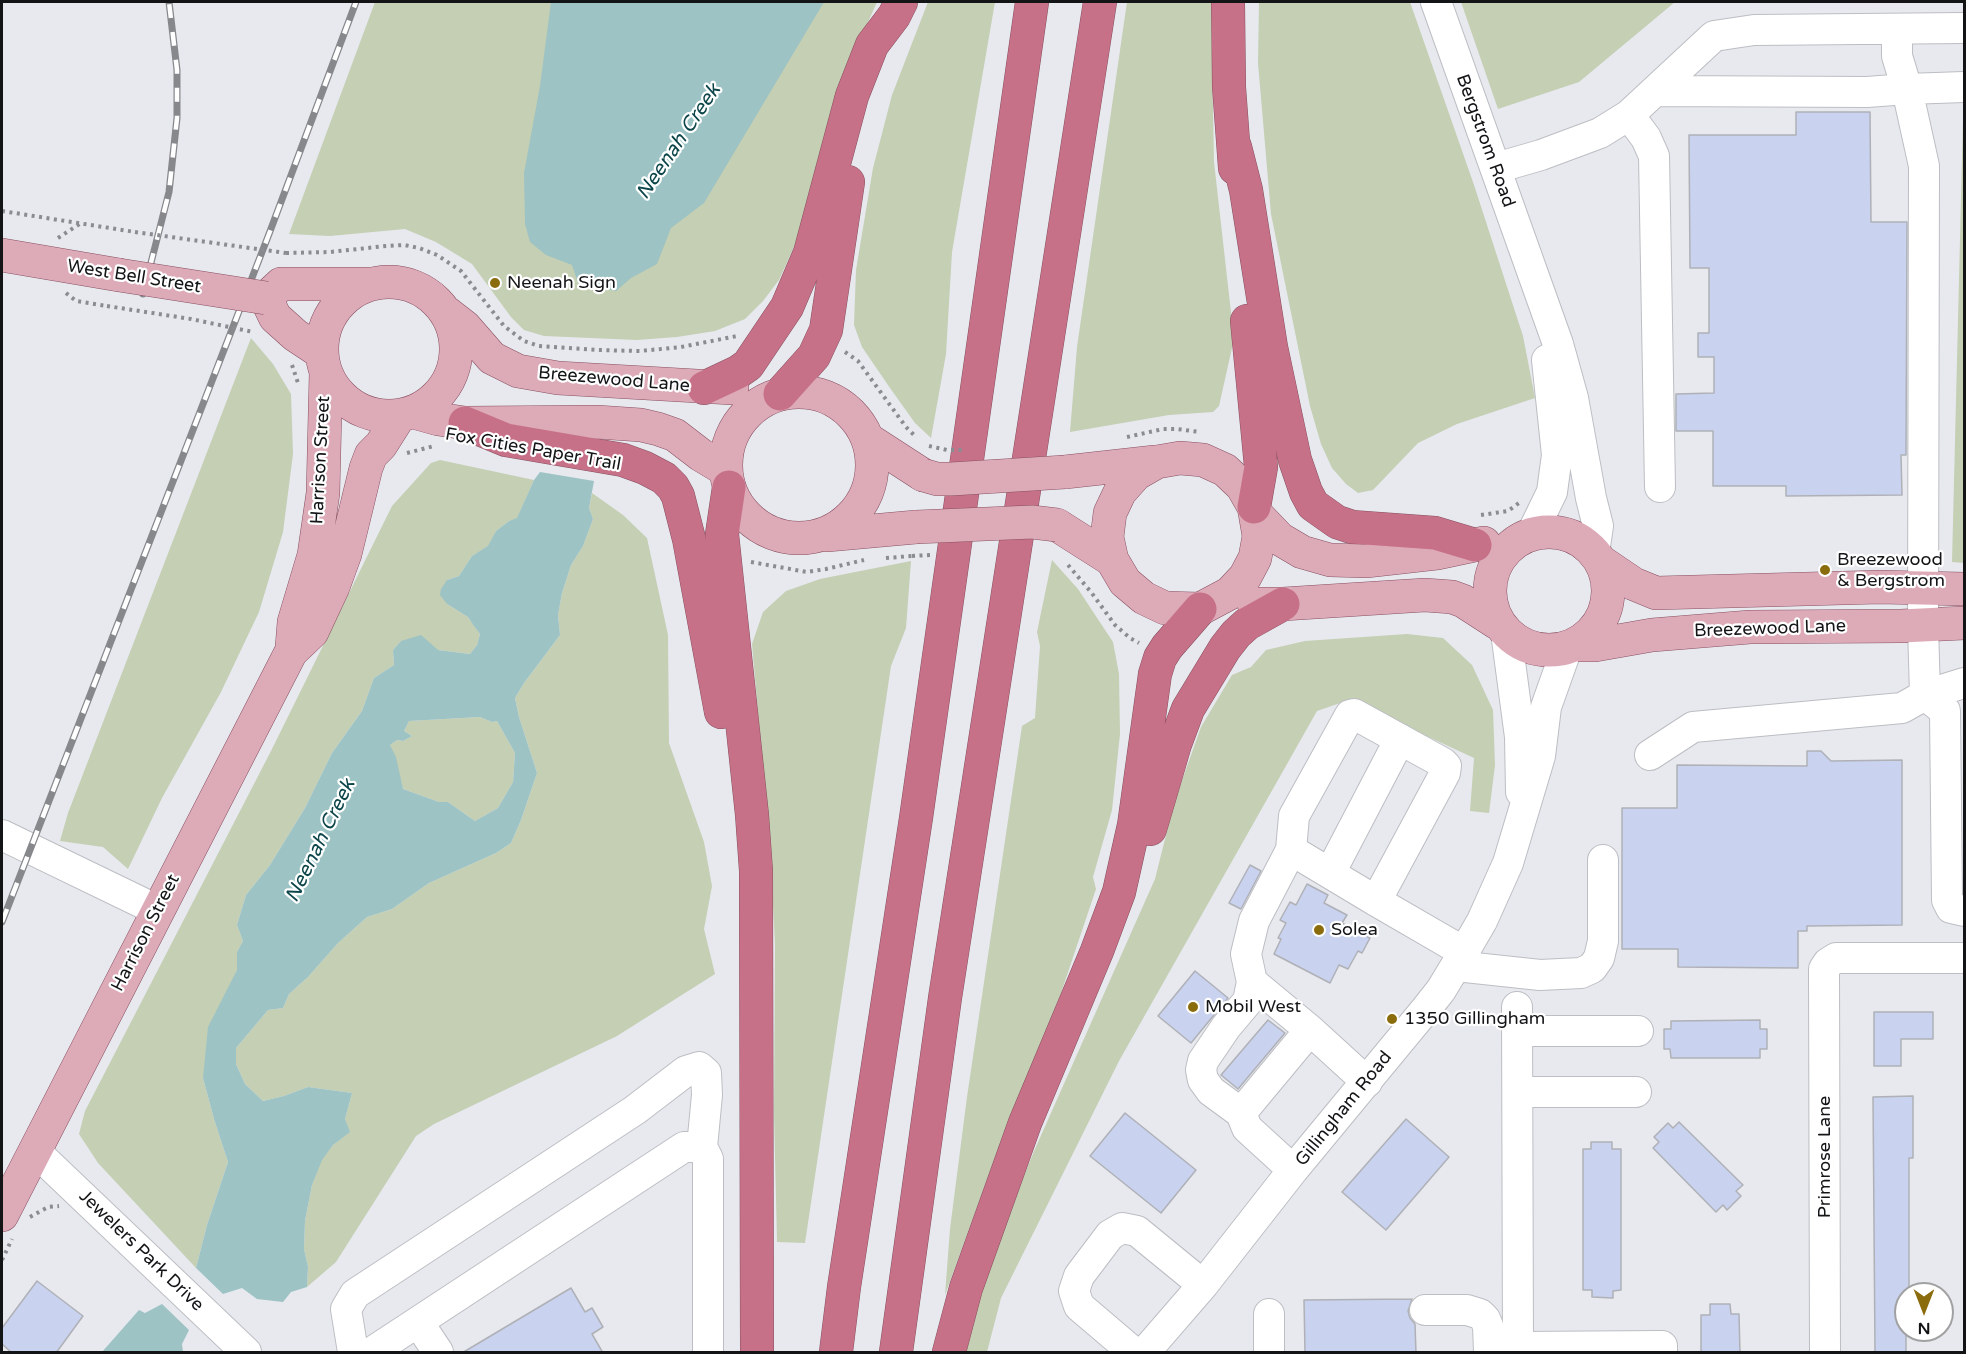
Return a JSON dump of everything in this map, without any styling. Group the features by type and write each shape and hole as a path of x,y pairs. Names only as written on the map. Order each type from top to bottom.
{"highway":[{"path":"836,1353 844,1287 916,818 1032,2"},
{"path":"896,1353 945,998 1100,2"},
{"path":"1228,2 1229,87 1235,147 1235,190 1261,467 1255,510"},
{"path":"704,388 748,365 787,307 810,253 832,164 856,86 872,45 898,9"},
{"path":"774,397 820,346 829,318 844,201 856,145 869,100 887,52 898,9"},
{"path":"1235,147 1246,190 1271,347 1295,460 1313,505 1337,522 1352,527 1435,533 1476,530"},
{"path":"465,423 506,440 623,460 664,478 678,496 689,539 738,803 748,871 756,965"},
{"path":"728,478 722,534 756,871 757,1353"},
{"path":"1097,951 1121,911 1143,855 1175,744 1188,709 1236,634 1247,624 1283,604"},
{"path":"949,1353 966,1288 1025,1123 1097,951 1119,892 1134,825 1155,674 1164,652 1205,606"}],"main road":[{"name":"West Bell Street","path":"2,255 266,298"},
{"path":"407,414 431,402 445,387 453,369 456,349 453,330 445,311 431,297 414,287 395,282 281,284 266,298 275,317 295,335 315,370 355,407 377,415 407,414 465,423 597,422 641,425 675,435 728,478"},
{"path":"315,370 323,334 330,316 342,301 357,290 375,284"},
{"name":"Breezewood Lane","path":"445,311 465,327 492,358 518,371 558,378 704,388 739,388 774,397"},
{"name":"Harrison Street","path":"291,652 294,622 314,555 323,493 315,370"},
{"path":"822,535 840,527 855,514 865,498 872,479 873,460 869,440 858,421 843,406 824,396 802,392 774,397 753,408 741,421 732,436 727,452 728,478 739,507 756,524 776,535 799,538 822,535 914,542 1032,522 1057,525 1112,560"},
{"name":"Harrison Street","path":"2,1215 291,652 312,632 345,554 371,455 407,414"},
{"path":"869,440 926,460 937,479 1065,472 1180,458 1203,460 1225,470 1242,486 1255,510 1280,539 1302,552 1330,560 1366,561 1437,553 1476,530 1525,535 1566,535 1581,542 1597,557 1608,579 1609,599 1603,617 1592,633 1572,646 1551,651 1534,649 1519,643 1502,627 1463,601 1442,596 1165,608 1144,598 1125,582 1112,560 1107,537 1110,513 1120,492 1136,474 1157,462"},
{"path":"1205,606 1230,593 1245,577 1255,558 1259,536 1255,510"},
{"path":"1502,627 1491,604 1490,586 1495,568 1504,553 1525,535"},
{"name":"Breezewood Lane","path":"1597,557 1634,584 1656,593 1844,588 1965,589"},
{"name":"Breezewood Lane","path":"1572,646 1595,645 1652,635 1750,627 1923,626 1965,623"}],"street":[{"name":"Bergstrom Road","path":"1436,2 1558,344 1573,398 1598,526 1597,557"},
{"path":"1496,168 1541,155 1600,133 1629,115 1714,36 1754,30 1965,28"},
{"path":"1897,29 1898,56 1924,166 1923,626 1925,695 1945,711 1947,900 1951,908 1965,911"},
{"path":"1655,91 1867,92 1965,87"},
{"path":"1629,115 1646,138 1654,156 1660,487"},
{"name":"Bergstrom Road","path":"1525,535 1552,492 1557,455 1547,358 1534,280"},
{"name":"Gillingham Road","path":"1502,627 1520,737 1522,813"},
{"name":"Gillingham Road","path":"1145,1353 1203,1285 1293,1170 1441,990 1460,959 1482,921 1508,863 1540,756 1546,707 1572,646"},
{"path":"1650,755 1693,727 1902,708 1925,695 1965,683"},
{"path":"1293,1170 1247,1128 1241,1113 1211,1091 1203,1080 1201,1070 1203,1061 1248,1001 1252,982 1246,954 1254,921 1291,850 1294,816 1347,717 1354,714 1446,766 1445,773 1377,901"},
{"path":"1330,873 1400,739"},
{"path":"2,835 157,910"},
{"path":"1291,850 1377,901 1460,959 1540,975 1581,973 1592,968 1599,958 1603,941 1603,860"},
{"name":"Primrose Lane","path":"1825,1353 1824,969 1836,958 1965,958"},
{"path":"1252,982 1310,1030 1367,1082"},
{"path":"1638,1031 1517,1019 1518,1350 1662,1346 1662,1353"},
{"path":"1241,1113 1310,1030"},
{"path":"353,1353 346,1309 355,1294 635,1110 686,1071 699,1067 706,1073 707,1095 702,1147 708,1159 708,1353"},
{"path":"1518,1092 1636,1092"},
{"path":"372,1353 684,1147 702,1147"},
{"name":"Jewelers Park Drive","path":"35,1151 246,1353"},
{"path":"1133,1353 1079,1306 1074,1291 1079,1276 1110,1235 1122,1228 1137,1231 1203,1285"},
{"path":"1425,1310 1467,1310 1480,1314 1488,1326 1489,1353"},
{"path":"1269,1314 1269,1353"},
{"path":"418,1322 438,1353"}],"path":[{"path":"2,212 286,253 330,252 404,245 437,255 461,271 504,326 515,336 539,346 640,351 681,347 740,335 766,339"},
{"path":"76,301 191,319 259,335"},
{"path":"820,346 844,351 858,361 917,439 926,460"},
{"path":"288,358 292,364 315,370"},
{"path":"1123,438 1163,429 1209,434"},
{"name":"Fox Cities Paper Trail","path":"402,456 412,450 440,446"},
{"path":"1476,530 1520,503"},
{"path":"883,558 914,542"},
{"path":"726,565 758,562 807,572 874,559"},
{"path":"1064,559 1120,631 1130,638 1164,652"}],"green space":[{"path":"375,2 877,2 855,51 798,238 779,280 745,319 715,331 637,340 544,336 524,330 511,317 472,264 436,242 405,229 330,236 289,234"},
{"path":"928,2 995,2 952,252 946,354 931,438 915,423 862,347 854,325 856,270 873,168 892,95"},
{"path":"1127,2 1211,2 1214,162 1234,339 1219,406 1213,412 1169,415 1070,432 1077,347"},
{"path":"1259,2 1410,2 1474,185 1523,336 1535,398 1457,424 1418,443 1373,490 1358,493 1346,484 1332,468 1321,444 1310,406 1271,214 1258,63"},
{"path":"1461,2 1675,2 1579,82 1498,109"},
{"path":"1964,118 1964,563 1952,562"},
{"path":"251,338 273,364 291,394 293,454 283,532 259,612 221,692 162,798 128,869 103,847 60,841 68,813"},
{"path":"440,460 534,480 517,519 509,521 496,531 489,546 472,556 459,576 447,580 447,604 468,617 480,634 477,645 470,654 438,650 401,641 393,650 394,665 374,678 362,711 332,753 305,808 270,865 246,895 237,925 243,941 237,952 237,970 203,1078 228,1162 207,1225 196,1268 98,1163 79,1134 85,1111 271,751 392,506 431,463"},
{"path":"592,493 623,515 647,538 668,635 669,743 704,842 712,886 704,929 715,974 617,1036 434,1124 416,1136 336,1262 307,1287 308,1267 304,1249 305,1221 312,1185 321,1160 333,1145 349,1132 345,1119 352,1093 308,1087 263,1101 245,1084 236,1064 236,1048 268,1010 283,1008 289,994 308,977 338,943 367,917 392,909 429,883 496,853 511,843 537,773 515,698 560,635 558,615 562,593 571,565 583,546 593,519 589,508"},
{"path":"1052,560 1078,589 1113,642 1119,674 1120,734 1112,810 1093,877 1096,889 1061,993 993,1163 945,1295 950,1229 967,1097 1022,726 1035,718 1040,646 1037,632"},
{"path":"911,561 906,628 891,666 805,1243 777,1242 774,1111 775,945 771,862 752,644 763,612 786,591 820,579"},
{"path":"1407,634 1443,638 1472,665 1493,710 1495,765 1489,813 1470,811 1474,758 1349,700 1317,711 1119,1061 1001,1298 987,1352 962,1352 998,1237 1155,879 1174,803 1201,727 1232,675 1251,667 1266,650 1305,641"},
{"path":"480,717 492,722 497,721 515,753 513,782 498,808 475,821 448,802 439,802 403,789 390,745 397,740 403,741 412,736 404,731 409,721"}],"water":[{"name":"Neenah Creek","path":"551,2 824,2 704,203 671,228 657,264 631,278 616,291 578,283 572,265 546,255 530,242 525,224 524,173 540,86"},
{"name":"Neenah Creek","path":"540,472 594,481 589,508 593,519 583,546 571,565 562,593 558,615 560,635 515,698 537,773 521,820 511,843 496,853 429,883 392,909 367,917 338,943 308,977 289,994 283,1008 268,1010 236,1048 236,1064 245,1084 263,1101 308,1087 352,1093 345,1119 350,1132 333,1145 322,1160 312,1185 305,1221 304,1249 308,1267 307,1287 291,1292 283,1302 257,1299 242,1288 223,1294 196,1268 207,1225 228,1162 203,1078 208,1027 237,970 237,952 243,941 237,925 246,895 270,865 305,808 332,753 362,711 374,678 394,665 393,650 401,641 421,635 438,650 470,654 477,645 480,634 468,617 447,604 440,595 441,589 447,580 459,576 472,556 488,546 496,531 517,518","holes":["480,717 492,722 497,721 515,753 513,782 498,808 475,821 448,802 439,802 403,789 396,757 390,745 397,740 403,741 412,736 404,731 409,721"]},
{"path":"162,1304 189,1330 182,1344 183,1352 102,1352 139,1310 145,1313"}],"building":[{"path":"1796,112 1870,112 1871,222 1907,222 1906,455 1901,455 1902,495 1786,496 1786,486 1713,486 1713,431 1676,431 1676,394 1714,393 1714,357 1698,357 1698,333 1709,333 1709,268 1690,268 1689,135 1796,135"},
{"path":"1807,751 1821,751 1831,761 1902,760 1902,925 1807,926 1807,931 1798,931 1798,968 1678,967 1678,949 1622,949 1622,808 1677,808 1677,765 1807,766"},
{"path":"1250,865 1261,871 1241,909 1229,903"},
{"name":"Solea","path":"1307,884 1328,895 1324,903 1347,915 1342,923 1370,938 1362,953 1358,951 1348,969 1339,965 1330,983 1274,954 1281,939 1278,938 1286,923 1280,920 1290,902 1296,905"},
{"name":"Mobil West","path":"1195,971 1228,998 1191,1043 1158,1016"},
{"path":"1874,1012 1933,1012 1933,1039 1901,1039 1901,1066 1874,1066"},
{"path":"1268,1020 1285,1033 1238,1089 1221,1075"},
{"path":"1760,1020 1760,1029 1767,1029 1767,1049 1760,1049 1760,1058 1671,1058 1670,1049 1664,1049 1664,1029 1671,1029 1671,1021"},
{"path":"1913,1096 1913,1158 1909,1158 1909,1282 1894,1282 1894,1342 1906,1342 1906,1353 1875,1353 1873,1097"},
{"path":"1125,1113 1196,1170 1161,1213 1090,1156"},
{"path":"1406,1119 1449,1157 1386,1230 1342,1192"},
{"path":"1679,1122 1743,1185 1736,1191 1741,1196 1727,1210 1723,1205 1716,1212 1653,1148 1659,1142 1654,1137 1668,1123 1673,1128"},
{"path":"1591,1142 1612,1142 1612,1149 1621,1149 1621,1290 1613,1291 1613,1298 1592,1297 1592,1290 1583,1290 1583,1149 1591,1149"},
{"path":"37,1281 83,1316 56,1353 12,1353 2,1344 2,1328"},
{"path":"571,1288 585,1312 592,1308 603,1327 592,1334 603,1353 462,1353"},
{"path":"1412,1299 1408,1311 1415,1324 1416,1353 1305,1353 1304,1300"},
{"path":"1710,1304 1730,1304 1731,1314 1739,1314 1740,1353 1701,1353 1701,1315 1710,1315"}],"railway":[{"path":"143,294 169,192 177,118 177,70 169,2"},
{"path":"2,922 269,234 356,2"}],"place":[{"name":"Neenah Sign","path":"495,283"},
{"name":"Breezewood & Bergstrom","path":"1825,570"},
{"name":"Solea","path":"1319,930"},
{"name":"Mobil West","path":"1193,1007"},
{"name":"1350 Gillingham","path":"1392,1019"}]}
